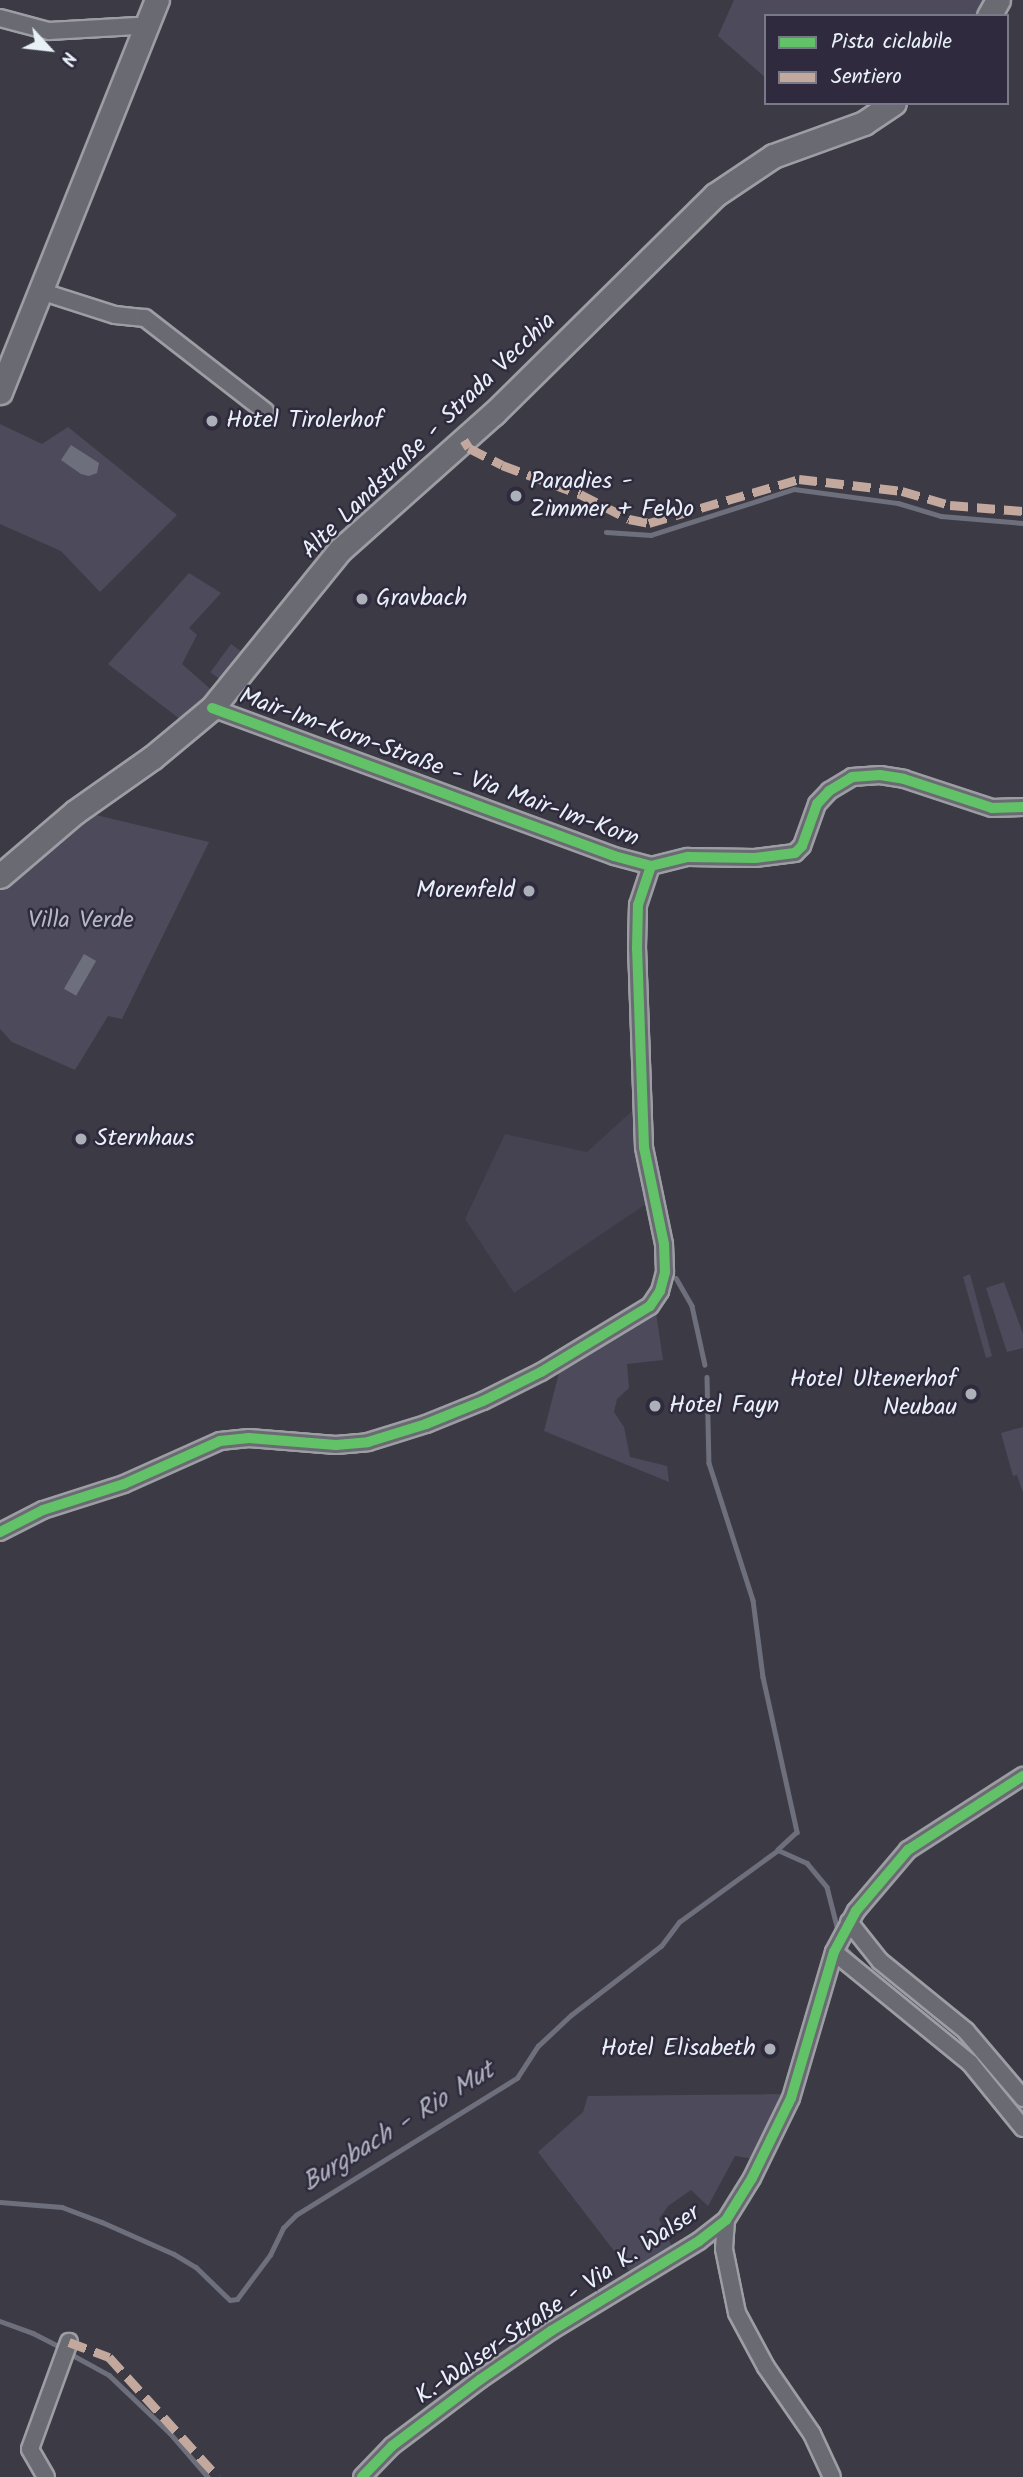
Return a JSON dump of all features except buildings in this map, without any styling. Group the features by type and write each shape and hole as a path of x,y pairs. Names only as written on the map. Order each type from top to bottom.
{"main road":[{"path":"0,392 157,0"},
{"name":"Alte Landstraße - Strada Vecchia","path":"0,876 75,811 153,757 212,708 340,550 494,413 715,195 773,156 864,123 891,105"}],"street":[{"path":"0,18 49,31 137,26 145,29"},
{"path":"40,291 116,315 145,318 265,411"},
{"name":"Mair-Im-Korn-Straße - Via Mair-Im-Korn","path":"212,708 614,856 651,866 688,857 755,858 795,853 802,846 817,804 829,791 852,777 880,775 904,779 992,808 1023,807"},
{"path":"0,1532 43,1510 124,1484 220,1441 249,1437 336,1445 368,1442 426,1424 483,1401 541,1372 650,1306 660,1291 665,1272 664,1244 644,1147 637,948 638,905 651,866"},
{"name":"K.-Walser-Straße - Via K. Walser","path":"362,2477 392,2446 481,2379 551,2331 699,2241 726,2220 752,2178 791,2098 834,1952 849,1922 908,1850 1023,1776"},
{"path":"849,1922 880,1961 966,2031 1023,2098"},
{"path":"834,1952 970,2063 1023,2127"},
{"path":"726,2220 724,2249 737,2313 766,2367 812,2434 832,2477"},
{"path":"46,2477 30,2449 66,2349"}],"shaded area":[{"path":"71,445 99,463 97,473 89,476 81,474 61,460"},
{"path":"84,954 96,961 76,996 64,989"},
{"path":"632,1111 652,1200 514,1293 465,1219 505,1134 587,1152"}],"green space":[{"path":"734,0 987,0 979,14 764,14 764,76 718,36"},
{"path":"0,424 42,444 68,427 177,515 100,592 61,551 0,524"},
{"path":"189,573 221,593 189,628 197,635 182,664 216,694 185,723 108,664"},
{"path":"231,644 246,655 226,683 210,672"},
{"name":"Villa Verde","path":"89,807 96,815 209,842 122,1019 108,1016 75,1070 12,1042 0,1029 0,884"},
{"path":"970,1274 992,1356 986,1358 963,1277"},
{"path":"1004,1282 1023,1334 1023,1348 1007,1352 986,1288"},
{"path":"656,1313 663,1360 627,1364 629,1388 617,1399 614,1412 624,1427 630,1457 667,1466 669,1482 544,1431 560,1369"},
{"path":"1023,1427 1023,1493 1017,1475 1013,1476 1001,1433"},
{"path":"782,2094 755,2159 735,2156 708,2206 691,2190 668,2206 659,2219 672,2247 631,2273 538,2152 583,2112 588,2096"}],"waterway":[{"path":"606,532 651,535 794,489 898,503 941,516 1023,523"},
{"path":"676,1278 692,1306 705,1365"},
{"path":"707,1377 709,1463 753,1600 763,1677 797,1832 778,1850"},
{"name":"Burgbach - Rio Mut","path":"0,2202 62,2207 102,2222 174,2254 196,2267 230,2300 237,2299 270,2255 283,2228 296,2215 517,2078 538,2046 571,2015 661,1946 679,1922 778,1850 807,1863 827,1887 838,1930"},
{"name":"Burgbach - Rio Mut","path":"847,1950 862,1965"},
{"name":"Burgbach - Rio Mut","path":"988,2073 1023,2111"},
{"path":"0,2321 33,2333 62,2348"},
{"path":"69,2353 109,2375 170,2433 208,2477"}],"marked path":[{"path":"464,440 469,448 502,465 580,494 629,519 649,523 799,479 902,491 950,505 1023,511"},
{"path":"69,2342 109,2357 218,2477"}],"cycle path":[{"path":"212,708 614,856 651,866 688,857 755,858 795,853 802,846 817,804 829,791 852,777 880,775 904,779 992,808 1023,807"},
{"path":"0,1532 43,1510 124,1484 220,1441 249,1438 336,1445 368,1442 426,1424 483,1401 541,1372 650,1306 660,1291 665,1272 664,1244 644,1147 637,948 638,905 651,866"},
{"path":"362,2477 392,2446 481,2379 551,2331 699,2241 726,2220 752,2178 791,2098 834,1952 856,1911 908,1850 1023,1776"}],"place":[{"name":"Hotel Tirolerhof","path":"212,421"},
{"name":"Paradies - Zimmer + FeWo","path":"516,496"},
{"name":"Gravbach","path":"362,599"},
{"name":"Morenfeld","path":"529,891"},
{"name":"Sternhaus","path":"81,1139"},
{"name":"Hotel Ultenerhof Neubau","path":"971,1394"},
{"name":"Hotel Fayn","path":"655,1406"},
{"name":"Hotel Elisabeth","path":"770,2049"}]}
